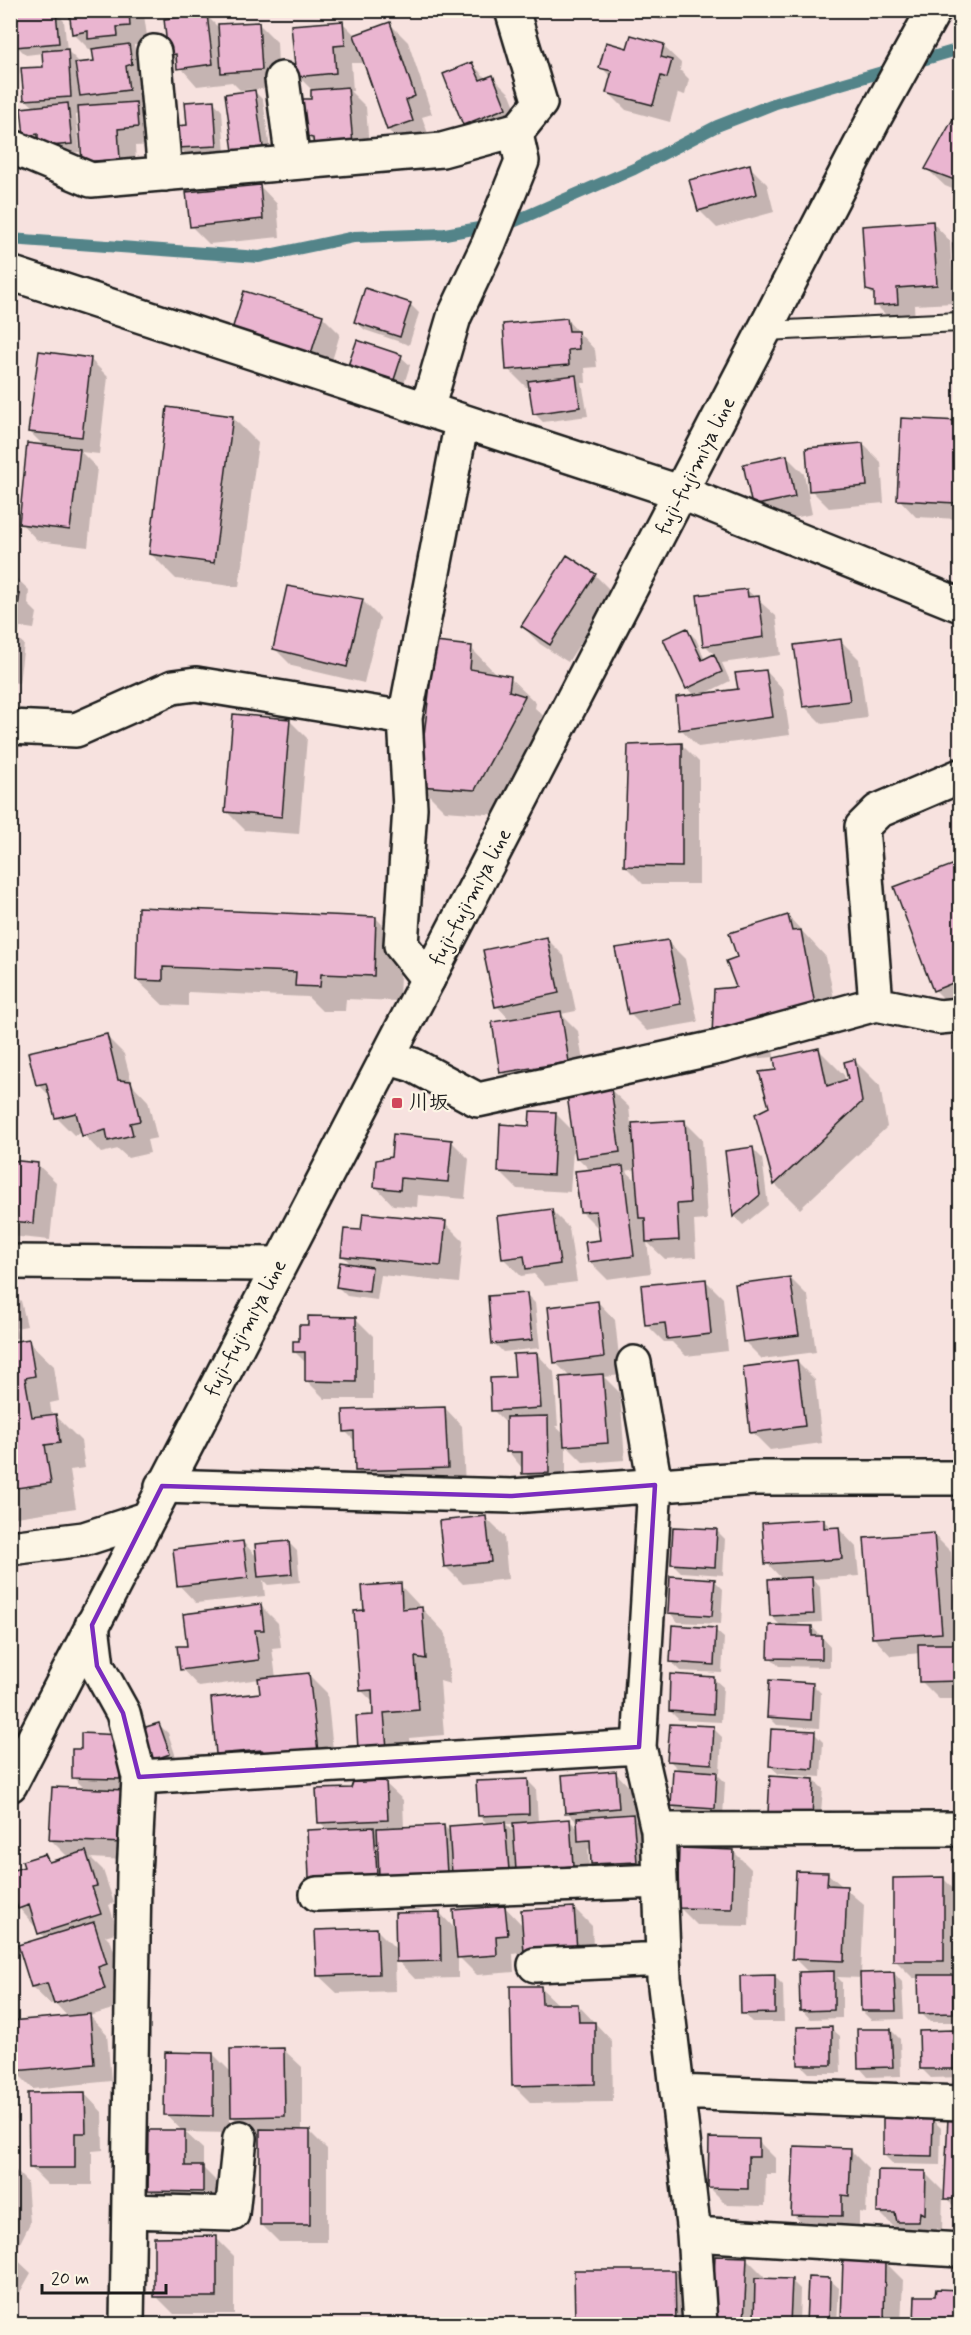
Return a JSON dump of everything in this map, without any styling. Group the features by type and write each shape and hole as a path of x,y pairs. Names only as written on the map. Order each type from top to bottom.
{"street":[{"path":"10,146 91,180 442,150 515,130 540,103 512,10"},
{"name":"fuji-fujimiya line","path":"11,1782 162,1486 389,1058 876,115 932,15"},
{"path":"154,52 165,174"},
{"path":"282,79 293,162"},
{"path":"427,410 454,317 483,256 522,161 515,130"},
{"path":"10,273 682,493 960,605"},
{"path":"428,979 401,945 411,808 405,718 462,421"},
{"path":"10,727 76,730 173,687 196,684 405,718"},
{"path":"876,1004 862,827 878,811 960,776"},
{"path":"389,1058 413,1065 478,1100 719,1047 876,1004 939,1017 960,1015"},
{"path":"10,1262 279,1264"},
{"path":"634,1363 655,1485 639,1747 657,1830 663,1959 694,2234 700,2325"},
{"path":"162,1486 512,1496 755,1478 960,1478"},
{"path":"10,1548 84,1539 146,1520"},
{"path":"92,1625 97,1666 123,1713 139,1777 134,1875 127,2325"},
{"path":"139,1777 639,1747"},
{"path":"657,1830 960,1828"},
{"path":"317,1894 660,1881"},
{"path":"535,1965 663,1959"},
{"path":"677,2092 960,2103"},
{"path":"129,2211 232,2214 240,2138"},
{"path":"694,2234 960,2250"}],"lane":[{"path":"765,331 960,322"}],"highlighted area":[{"path":"655,1485 639,1747 139,1777 123,1713 97,1666 92,1625 162,1486 512,1496"}],"building":[{"path":"69,10 129,10 130,26 117,27 118,36 88,39 88,31 72,34"},
{"path":"56,11 59,43 15,47 10,38 10,14"},
{"path":"207,14 213,64 177,69 176,54 168,55 164,19"},
{"path":"343,21 345,45 334,46 336,73 296,77 291,25"},
{"path":"259,22 262,70 221,73 218,24"},
{"path":"390,22 415,96 406,100 413,121 387,130 354,35"},
{"path":"631,35 664,44 661,57 672,60 667,78 661,76 653,105 606,93 612,71 599,68 606,42 627,48"},
{"path":"129,44 132,64 126,66 129,90 80,96 75,63 94,61 92,49"},
{"path":"68,49 71,97 24,100 21,68 43,67 42,51"},
{"path":"472,62 480,80 493,75 506,108 463,125 443,74"},
{"path":"348,87 353,144 314,148 313,138 305,136 300,99 311,99 311,90"},
{"path":"255,90 263,147 233,151 225,94"},
{"path":"214,100 217,146 177,148 176,126 187,125 185,102"},
{"path":"136,102 138,127 118,129 120,159 82,162 78,106"},
{"path":"68,103 72,144 38,147 38,134 24,136 21,108"},
{"path":"958,110 960,112 960,182 925,169"},
{"path":"750,164 757,194 698,211 689,180"},
{"path":"260,185 263,219 190,227 186,192"},
{"path":"933,221 937,285 897,288 898,304 874,306 874,292 866,290 862,226"},
{"path":"960,243 960,305 957,305 953,244"},
{"path":"365,288 411,303 400,337 354,322"},
{"path":"244,291 323,315 310,357 231,333"},
{"path":"567,318 569,331 578,331 579,349 568,350 569,365 506,370 503,324"},
{"path":"357,340 402,355 391,389 345,374"},
{"path":"39,351 91,358 82,437 28,432"},
{"path":"576,375 580,407 533,414 528,381"},
{"path":"167,407 233,416 214,563 149,554"},
{"path":"901,418 960,421 956,503 897,500"},
{"path":"27,443 80,449 70,530 19,524"},
{"path":"863,443 867,486 809,491 806,448"},
{"path":"787,455 795,497 752,506 743,464"},
{"path":"567,555 596,574 550,645 521,626"},
{"path":"287,586 363,599 347,667 273,649"},
{"path":"747,589 748,597 759,596 764,637 703,646 697,595"},
{"path":"10,593 20,594 17,612 10,611"},
{"path":"687,628 702,660 714,654 722,672 686,689 663,639"},
{"path":"841,639 850,701 803,707 794,645"},
{"path":"435,642 472,646 470,669 511,676 509,691 525,696 475,790 418,786"},
{"path":"766,670 773,717 679,730 676,697 738,689 735,673"},
{"path":"233,714 290,719 282,817 225,812"},
{"path":"682,743 682,867 624,866 628,745"},
{"path":"960,862 960,980 933,991 894,887"},
{"path":"138,907 376,917 374,976 321,974 320,987 295,986 296,972 163,967 163,981 136,980"},
{"path":"788,915 792,931 801,930 815,1005 712,1036 714,989 736,987 726,961 737,957 729,933"},
{"path":"547,937 559,993 495,1007 483,950"},
{"path":"668,940 681,1004 628,1014 615,948"},
{"path":"561,1011 569,1062 500,1073 492,1022"},
{"path":"107,1034 118,1080 131,1081 140,1121 130,1123 133,1135 108,1141 106,1130 82,1136 76,1113 55,1118 46,1083 36,1085 28,1052"},
{"path":"819,1048 827,1086 848,1079 844,1062 855,1059 862,1102 774,1185 755,1114 769,1107 759,1072 776,1070 774,1058"},
{"path":"611,1088 620,1152 576,1158 567,1095"},
{"path":"530,1111 556,1112 553,1175 498,1172 500,1124 529,1126"},
{"path":"685,1120 690,1203 677,1204 679,1240 646,1242 645,1218 639,1218 632,1123"},
{"path":"393,1134 452,1140 448,1182 401,1178 400,1190 374,1187 376,1160 391,1157"},
{"path":"753,1147 760,1195 733,1217 725,1151"},
{"path":"10,1160 38,1163 33,1223 10,1221"},
{"path":"623,1166 634,1256 588,1262 585,1242 600,1240 596,1211 580,1212 575,1171"},
{"path":"552,1209 560,1264 526,1269 524,1256 502,1259 497,1216"},
{"path":"363,1213 446,1221 441,1266 341,1256 344,1229 361,1230"},
{"path":"340,1262 372,1267 369,1292 336,1287"},
{"path":"790,1277 799,1335 743,1342 735,1284"},
{"path":"706,1279 711,1334 667,1339 665,1323 645,1325 641,1285"},
{"path":"527,1293 532,1340 492,1344 488,1296"},
{"path":"598,1301 604,1357 554,1363 548,1307"},
{"path":"308,1316 356,1317 356,1382 305,1381 305,1352 293,1352 293,1341 299,1341 299,1325 308,1325"},
{"path":"29,1339 35,1376 25,1378 32,1417 56,1414 60,1443 45,1445 51,1483 10,1489 10,1342"},
{"path":"537,1353 541,1408 491,1411 490,1378 515,1377 513,1354"},
{"path":"797,1360 805,1426 750,1433 743,1367"},
{"path":"603,1374 608,1443 564,1446 560,1377"},
{"path":"445,1407 448,1468 355,1471 354,1431 344,1432 343,1410"},
{"path":"548,1416 549,1473 522,1474 522,1452 506,1452 506,1417"},
{"path":"486,1516 491,1562 444,1567 439,1521"},
{"path":"824,1519 824,1528 839,1527 842,1559 765,1564 762,1523"},
{"path":"673,1527 717,1529 715,1567 671,1564"},
{"path":"934,1533 942,1633 872,1638 864,1538"},
{"path":"243,1541 248,1578 177,1586 173,1549"},
{"path":"289,1541 292,1574 258,1577 255,1544"},
{"path":"670,1576 715,1579 712,1616 668,1613"},
{"path":"812,1577 814,1614 770,1616 768,1579"},
{"path":"401,1583 402,1609 422,1607 426,1659 415,1657 419,1710 384,1713 387,1748 358,1749 356,1716 373,1715 372,1690 360,1691 354,1611 364,1610 362,1586"},
{"path":"261,1604 264,1630 255,1630 259,1660 180,1670 177,1646 187,1646 183,1614"},
{"path":"672,1625 716,1628 714,1665 670,1662"},
{"path":"769,1625 812,1626 812,1636 822,1636 822,1659 768,1658"},
{"path":"918,1644 960,1644 960,1681 919,1682"},
{"path":"309,1673 318,1752 267,1756 262,1750 216,1754 211,1698 260,1693 258,1678"},
{"path":"670,1674 714,1677 713,1714 669,1711"},
{"path":"769,1680 813,1683 811,1720 767,1717"},
{"path":"159,1723 170,1754 147,1762 136,1730"},
{"path":"670,1724 714,1726 712,1764 667,1761"},
{"path":"771,1729 815,1731 813,1769 769,1766"},
{"path":"81,1733 120,1735 120,1779 72,1778 72,1749 81,1749"},
{"path":"673,1769 717,1772 715,1809 671,1806"},
{"path":"616,1771 619,1808 565,1813 562,1775"},
{"path":"770,1776 814,1779 812,1816 768,1813"},
{"path":"528,1779 529,1814 478,1816 476,1781"},
{"path":"386,1781 388,1820 318,1823 316,1789 351,1788 353,1782"},
{"path":"52,1787 126,1790 124,1843 49,1840"},
{"path":"633,1814 637,1862 591,1864 590,1840 578,1841 577,1818"},
{"path":"570,1819 573,1866 516,1871 513,1823"},
{"path":"505,1822 509,1870 452,1874 449,1826"},
{"path":"444,1825 447,1873 379,1876 377,1828"},
{"path":"374,1827 377,1874 309,1878 307,1830"},
{"path":"679,1848 734,1850 732,1909 677,1908"},
{"path":"86,1851 97,1886 92,1887 101,1914 38,1934 29,1905 18,1909 10,1886 10,1871 24,1867 22,1861 45,1854 49,1862"},
{"path":"796,1871 828,1872 827,1885 847,1886 844,1961 792,1959"},
{"path":"944,1877 944,1961 893,1961 893,1878"},
{"path":"505,1906 508,1935 496,1936 497,1955 457,1958 453,1910"},
{"path":"574,1907 577,1950 524,1953 521,1910"},
{"path":"440,1912 441,1961 396,1962 395,1913"},
{"path":"94,1922 107,1964 98,1967 105,1989 54,2004 47,1983 31,1987 18,1945"},
{"path":"377,1928 379,1974 317,1976 315,1930"},
{"path":"834,1971 834,2010 800,2011 799,1972"},
{"path":"894,1972 896,2011 861,2011 860,1973"},
{"path":"775,1975 775,2013 741,2014 740,1976"},
{"path":"918,1975 953,1975 953,2013 919,2014"},
{"path":"510,1986 541,1986 542,2004 578,2004 579,2022 595,2022 595,2084 512,2086"},
{"path":"90,2014 94,2064 14,2071 10,2021"},
{"path":"832,2026 832,2065 798,2065 797,2027"},
{"path":"857,2029 891,2029 893,2067 858,2068"},
{"path":"954,2030 954,2069 920,2069 919,2031"},
{"path":"284,2048 285,2116 231,2117 230,2049"},
{"path":"165,2052 213,2053 213,2116 164,2115"},
{"path":"85,2092 86,2133 75,2133 75,2168 29,2168 28,2093"},
{"path":"883,2117 933,2118 932,2156 883,2155"},
{"path":"948,2118 960,2119 960,2199 944,2199"},
{"path":"260,2129 310,2130 310,2225 260,2225"},
{"path":"149,2130 185,2130 185,2166 203,2166 203,2192 148,2191"},
{"path":"709,2138 759,2139 759,2157 748,2157 748,2189 708,2188"},
{"path":"794,2146 851,2148 849,2196 842,2195 842,2216 791,2215"},
{"path":"10,2167 13,2205 10,2210"},
{"path":"878,2170 926,2171 925,2215 920,2212 919,2222 897,2222 895,2213 877,2213"},
{"path":"217,2236 217,2297 154,2297 154,2237"},
{"path":"715,2256 747,2257 744,2323 712,2323"},
{"path":"843,2259 885,2261 884,2324 841,2324"},
{"path":"574,2270 675,2270 676,2324 575,2324"},
{"path":"808,2277 830,2278 829,2324 806,2324"},
{"path":"755,2278 792,2279 790,2324 754,2322"},
{"path":"936,2289 960,2290 960,2324 914,2324 915,2296 935,2296"}],"waterway":[{"path":"912,63 960,49"},
{"path":"10,239 259,257 354,237 445,234 513,222 634,169 717,126 776,103 896,68"}],"place":[{"name":"川坂","path":"397,1103"}]}
